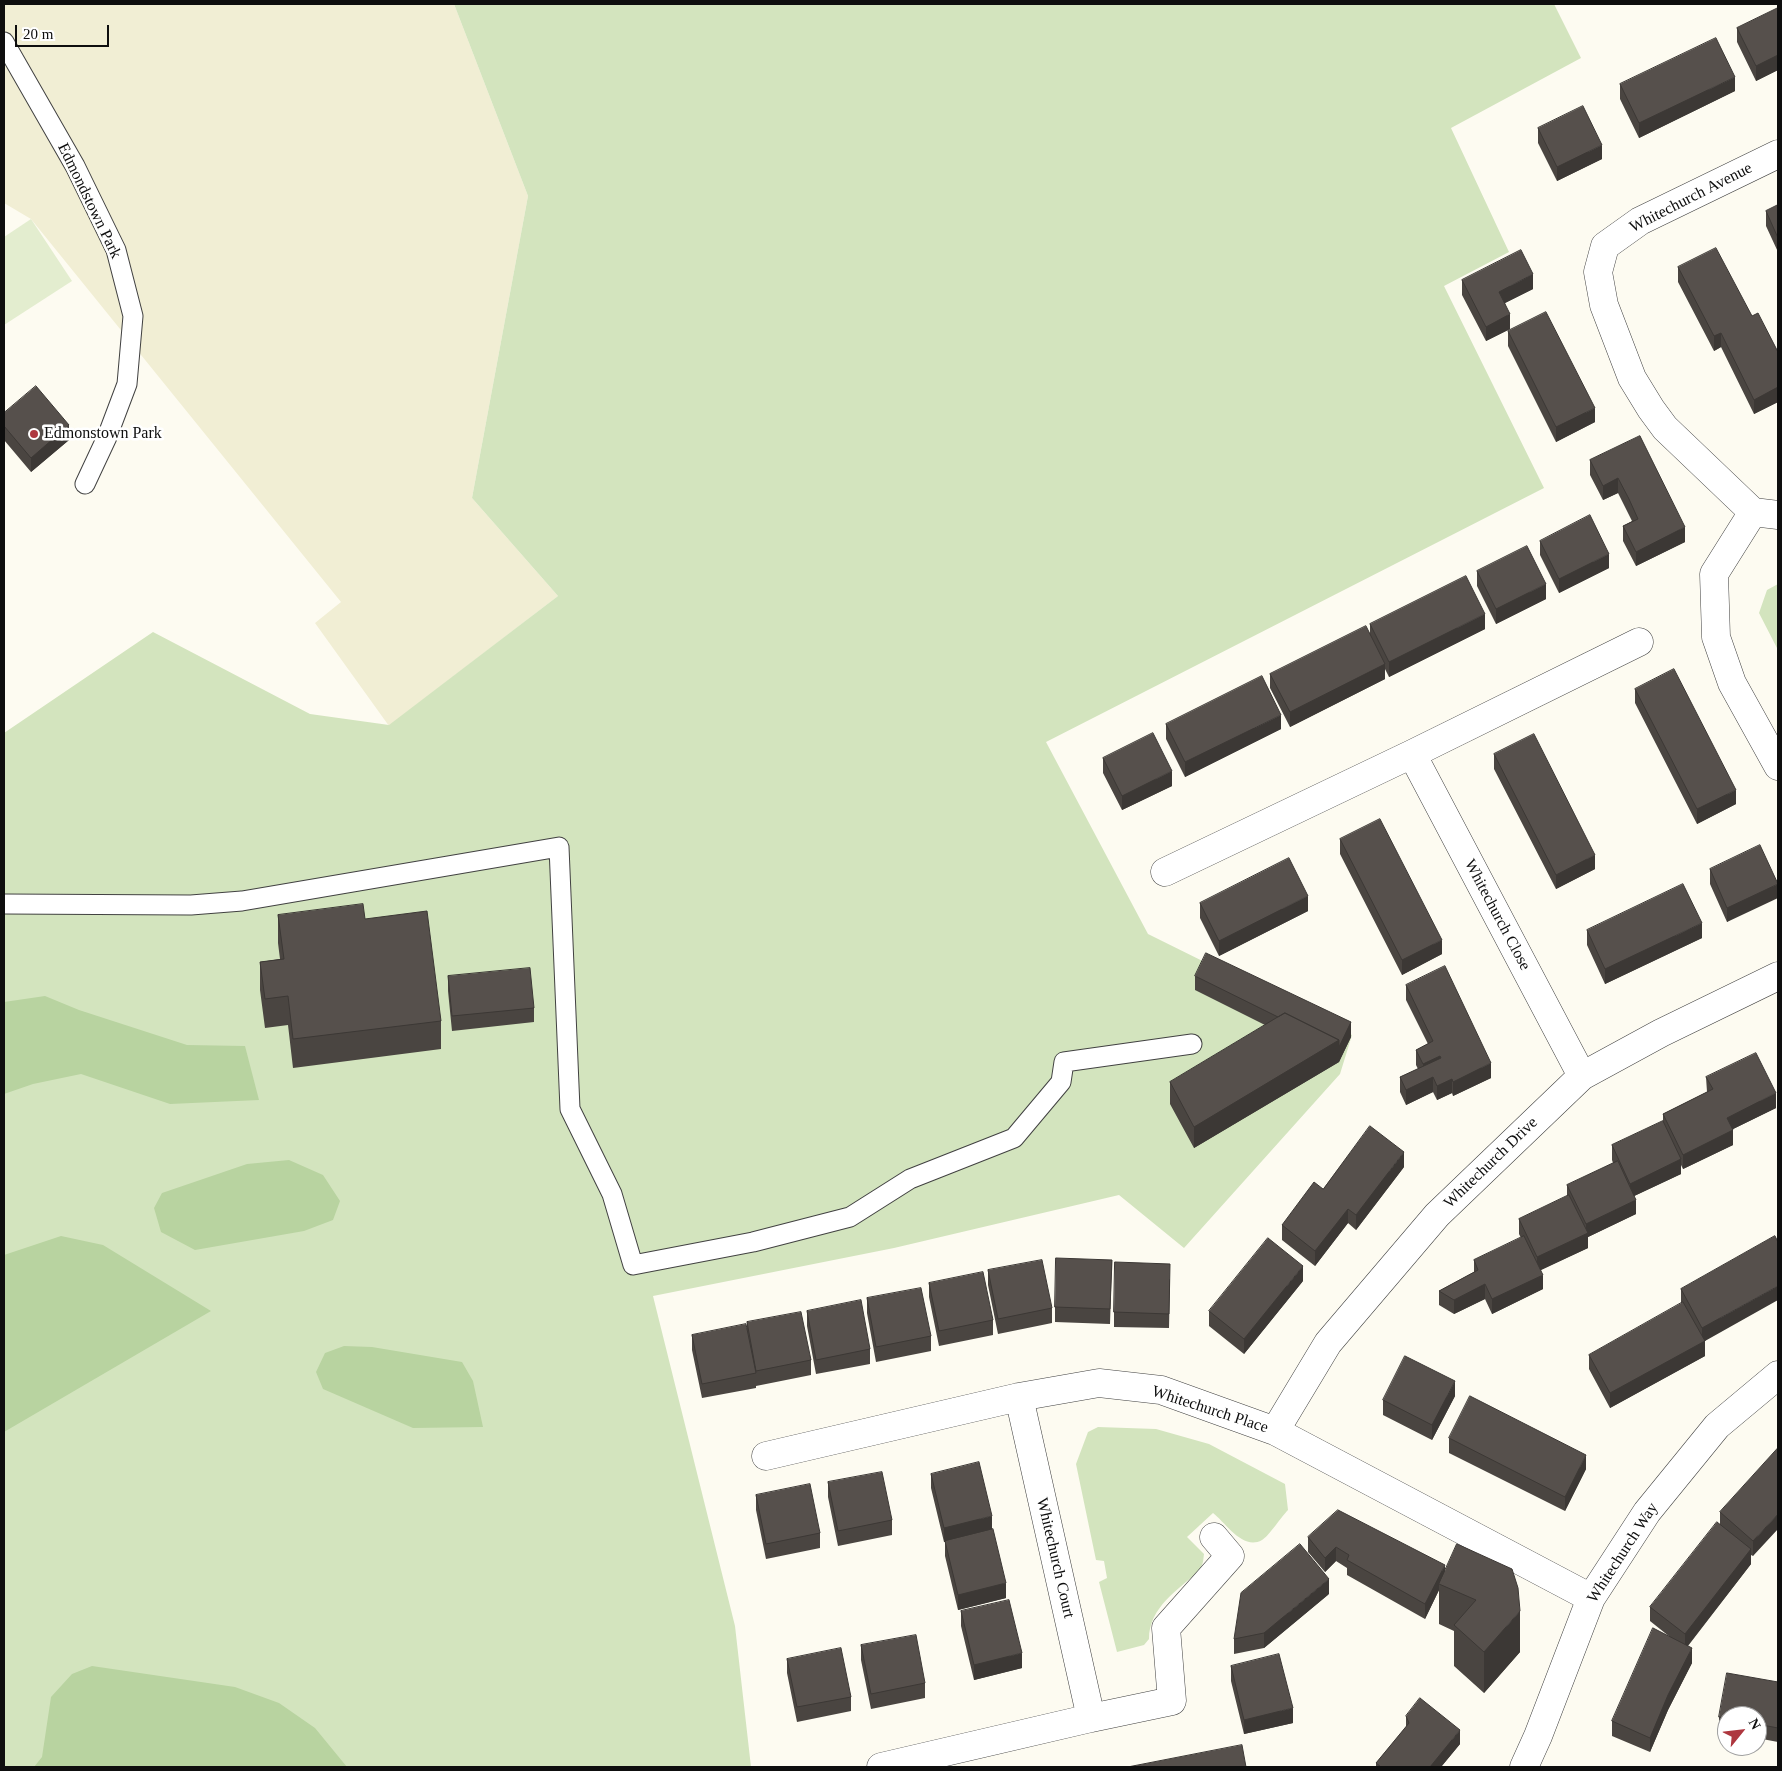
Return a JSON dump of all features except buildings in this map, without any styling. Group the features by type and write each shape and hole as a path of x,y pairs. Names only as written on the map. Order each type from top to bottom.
{"street":[{"name":"Whitechurch Avenue","path":"1766,514 1665,428 1651,409 1632,378 1604,305 1598,272 1605,246 1640,221 1778,154"},
{"path":"1766,514 1714,574 1716,637 1732,683 1778,766"},
{"path":"1165,872 1412,754 1639,642"},
{"name":"Whitechurch Close","path":"1412,754 1582,1076"},
{"name":"Whitechurch Drive","path":"1275,1431 1328,1344 1437,1215 1582,1076 1661,1033 1778,976"},
{"name":"Whitechurch Way","path":"1524,1767 1538,1736 1591,1598 1647,1512 1717,1426 1778,1375"},
{"name":"Whitechurch Place","path":"766,1456 1019,1398 1099,1383 1161,1390 1275,1431 1591,1598"},
{"name":"Whitechurch Court","path":"1019,1398 1091,1718"},
{"path":"881,1767 1172,1700 1166,1628 1230,1556 1214,1536"}],"lane":[{"name":"Edmondstown Park","path":"4,42 75,166 116,250 133,316 127,384 107,437 85,484"},
{"path":"4,904 191,905 242,901 559,847 570,1109 612,1194 633,1265 753,1242 850,1217 910,1179 1014,1138 1061,1082 1064,1062 1192,1044"}],"shaded area":[{"path":"4,4 454,4 528,196 472,498 558,596 389,726 315,623 341,602 31,219 4,203"}],"green space":[{"path":"454,4 1554,4 1581,58 1451,128 1509,252 1444,286 1544,488 1046,742 1148,934 1352,1035 1340,1074 1184,1248 1119,1195 894,1248 653,1296 735,1626 751,1767 4,1767 4,733 153,632 310,714 389,725 558,596 472,498 528,196"},
{"path":"31,219 72,281 4,325 4,237"},
{"path":"1778,584 1778,650 1759,613 1767,590"},
{"path":"45,996 79,1010 187,1045 245,1046 259,1100 170,1104 81,1074 33,1084 4,1094 4,1002"},
{"path":"289,1160 323,1175 340,1201 333,1220 304,1231 195,1250 161,1232 154,1208 162,1193 247,1164"},
{"path":"61,1236 103,1245 211,1311 4,1432 4,1255"},
{"path":"344,1346 372,1347 462,1362 473,1381 483,1427 413,1428 323,1389 316,1372 325,1353"},
{"path":"1098,1427 1156,1429 1209,1444 1285,1484 1288,1510 1265,1538 1255,1542 1248,1542 1242,1539 1213,1513 1187,1537 1204,1554 1200,1570 1174,1592 1159,1608 1150,1628 1149,1639 1144,1645 1117,1652 1099,1582 1107,1578 1104,1561 1096,1560 1076,1464 1088,1432"},
{"path":"92,1666 235,1687 279,1703 315,1728 347,1767 34,1767 42,1757 51,1697 72,1674"}],"place":[{"name":"Edmonstown Park","path":"34,434"}]}
